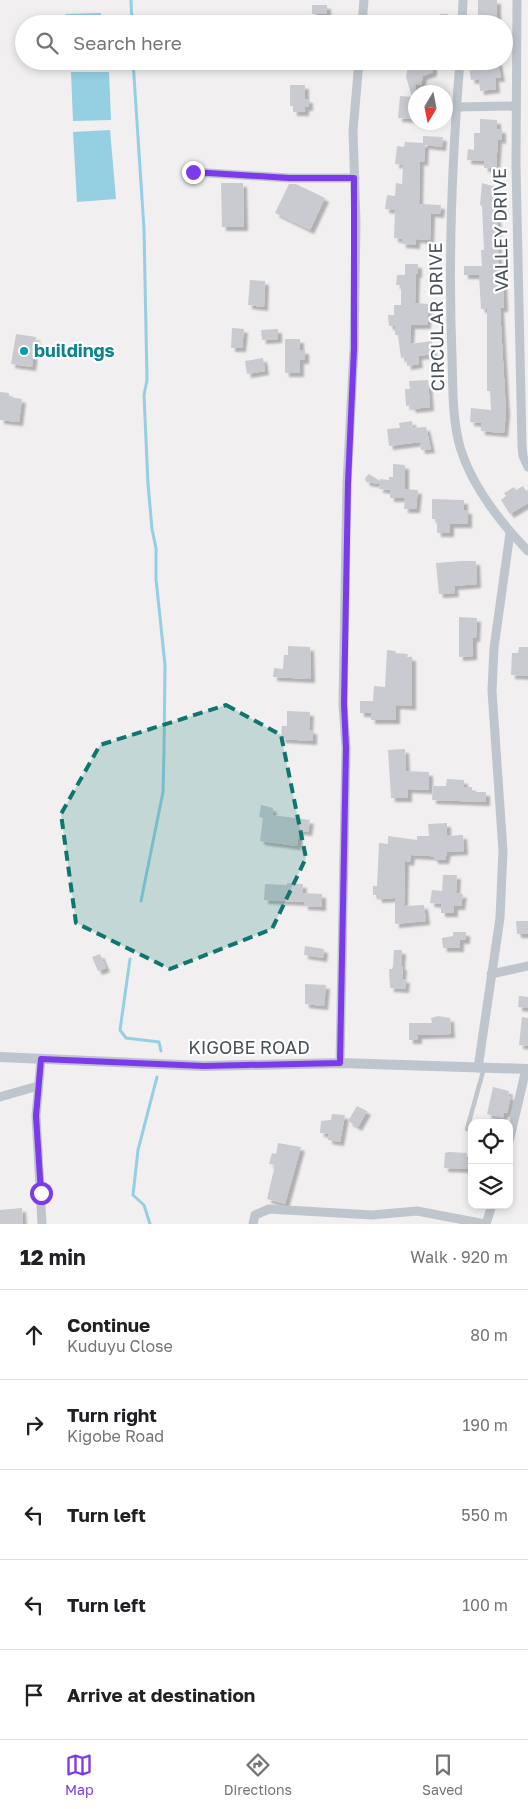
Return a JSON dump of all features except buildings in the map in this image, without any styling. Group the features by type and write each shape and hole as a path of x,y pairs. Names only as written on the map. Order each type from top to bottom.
{"street":[{"path":"363,15 364,0"},
{"path":"462,15 463,0"},
{"name":"VALLEY DRIVE","path":"517,0 516,106 526,462"},
{"path":"340,1063 346,748 344,704 348,483 354,349 353,131 358,70"},
{"name":"CIRCULAR DRIVE","path":"459,70 456,107 451,294 455,422 466,463 485,498 510,533 528,551"},
{"path":"456,107 516,106"},
{"path":"193,172 289,178 354,178"},
{"path":"481,1068 491,974 500,918 503,851 493,723 494,648 510,533"},
{"path":"491,974 528,966"},
{"name":"KIGOBE ROAD","path":"0,1057 204,1066 340,1063 527,1069"},
{"path":"41,1059 36,1116 42,1224"},
{"path":"513,1126 527,1069"},
{"path":"0,1097 38,1086"},
{"path":"253,1224 255,1215 259,1211 268,1209 372,1215 417,1211 486,1224 491,1209"}],"lane":[{"path":"467,1129 481,1068"}],"highlighted area":[{"path":"226,705 281,735 306,858 272,929 170,969 76,923 61,814 100,745"}],"water":[{"path":"101,13 101,15 66,15"},
{"path":"71,72 109,72 111,120 73,121"},
{"path":"110,130 116,199 77,202 73,132"}],"waterway":[{"path":"131,0 132,15"},
{"path":"134,70 144,229 147,380 144,395 148,484 152,529 156,548 156,579 165,665 163,792 141,901"},
{"path":"130,959 120,1030 126,1038 159,1042 161,1051"},
{"path":"150,1224 144,1205 133,1195 138,1150 157,1077"}],"place":[{"name":"buildings","path":"24,351"}],"route":[{"path":"41,1193 36,1116 41,1059 204,1066 340,1063 346,748 344,704 348,483 354,349 356,224 354,178 289,178 193,172"}]}
